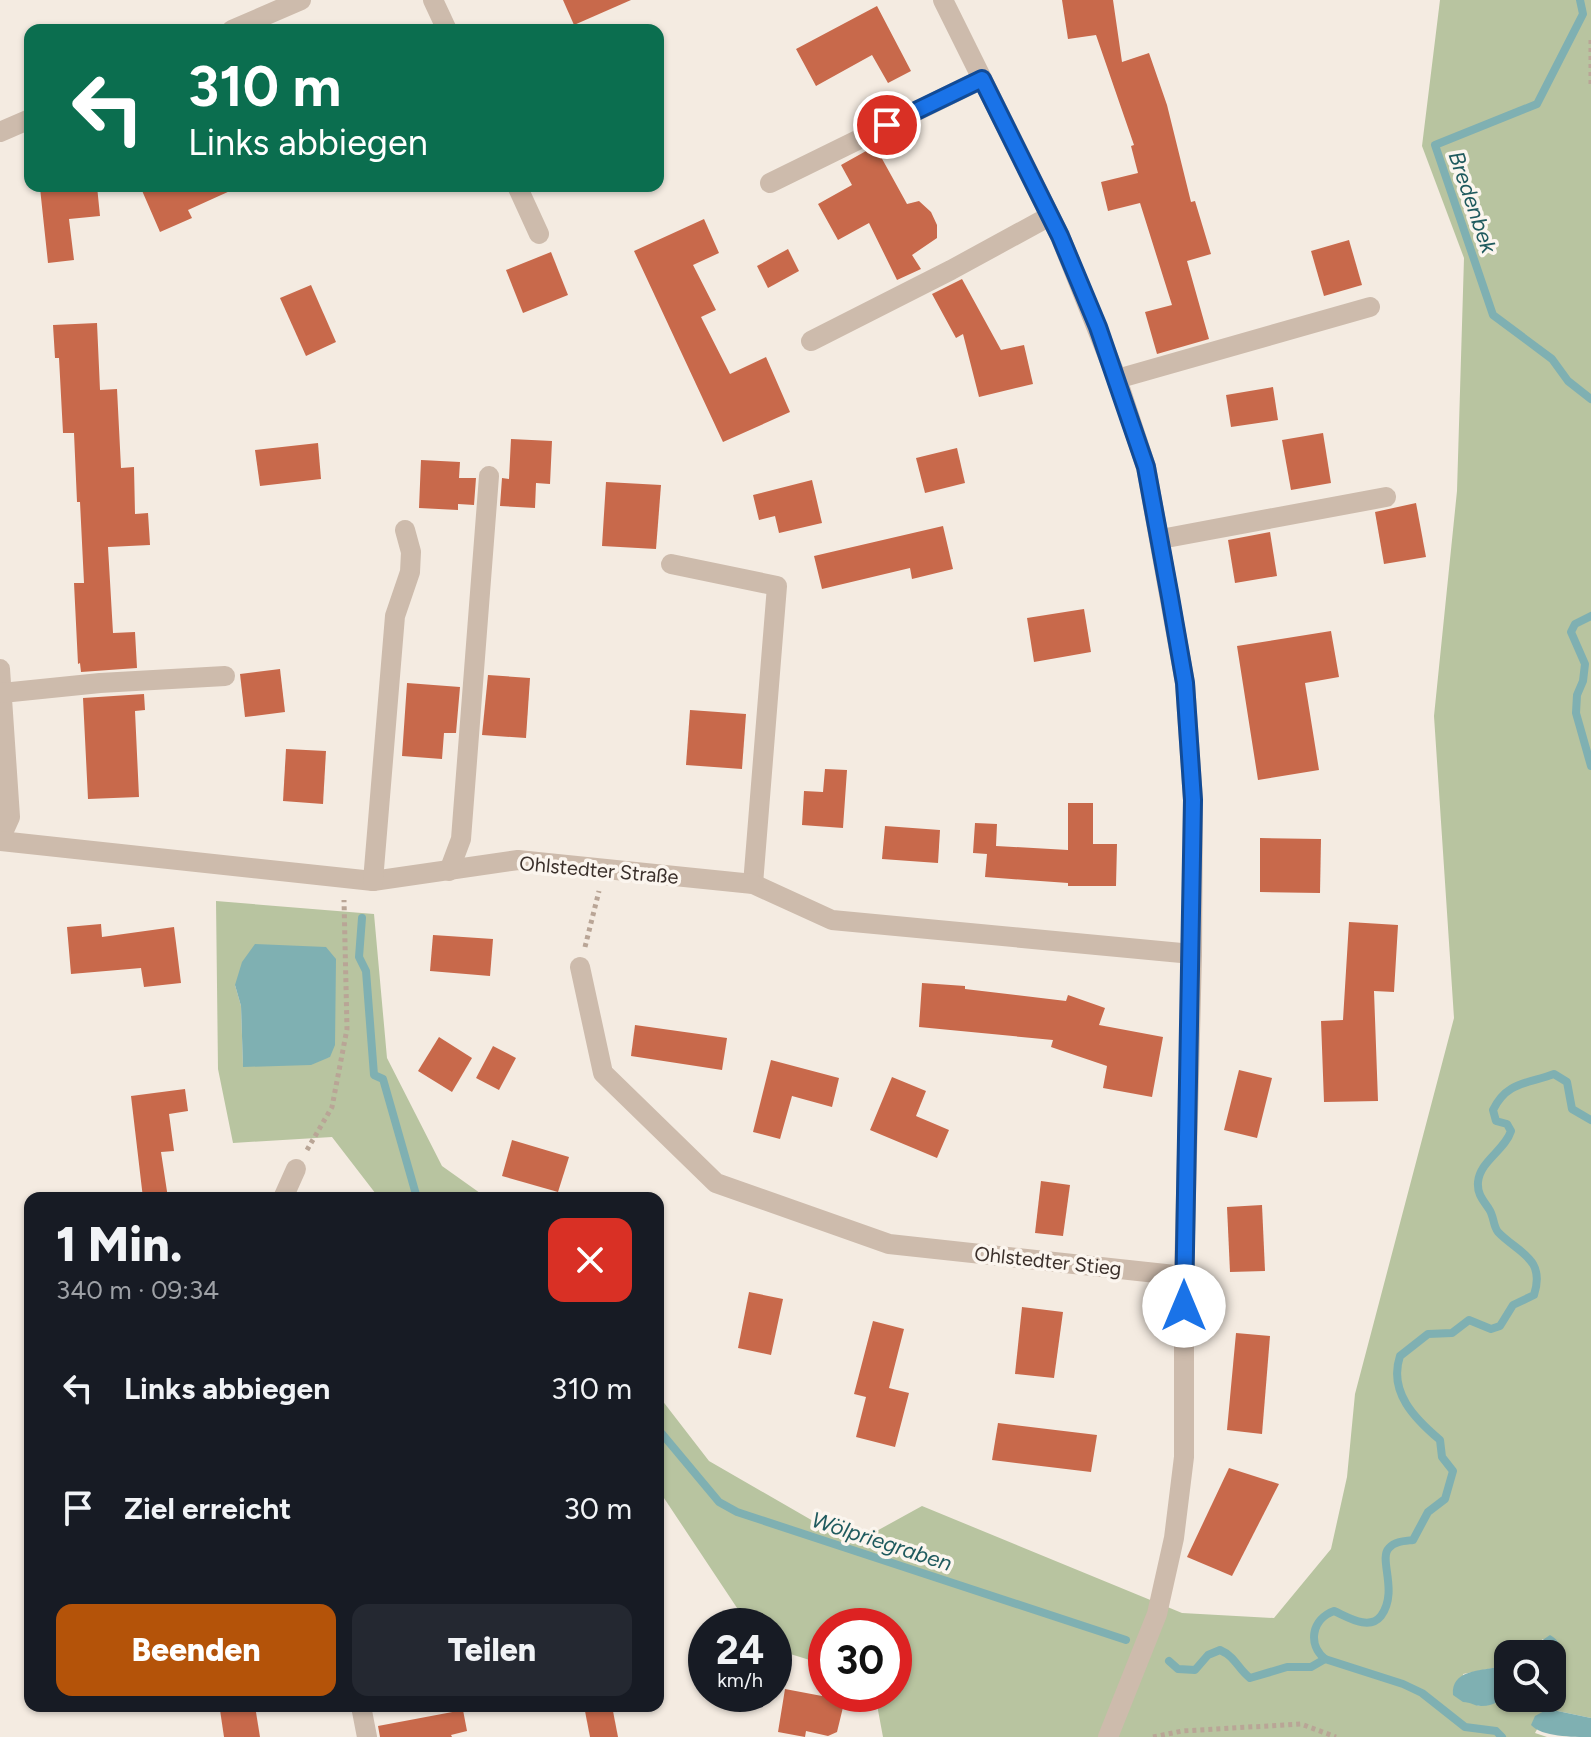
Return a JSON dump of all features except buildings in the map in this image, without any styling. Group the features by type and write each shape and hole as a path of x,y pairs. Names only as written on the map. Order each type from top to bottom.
{"street":[{"path":"246,24 301,0"},
{"path":"433,0 444,24"},
{"path":"943,0 1050,216 1117,379 1146,467 1161,539 1186,698 1193,800 1184,1276 1184,1457 1174,1538 1157,1614 1108,1737"},
{"path":"770,183 982,79"},
{"path":"0,132 24,122"},
{"path":"520,192 539,234"},
{"path":"811,341 1050,216"},
{"path":"1117,379 1370,307"},
{"path":"449,871 461,839 489,476"},
{"path":"1161,539 1386,497"},
{"path":"373,881 395,616 410,572 411,552 405,530"},
{"path":"671,564 777,586 753,884"},
{"path":"0,669 10,817 0,840"},
{"path":"2,693 100,683 225,676"},
{"name":"Ohlstedter Straße","path":"0,840 373,881 518,860 753,884 832,920 1192,954"},
{"name":"Ohlstedter Stieg","path":"580,967 603,1073 716,1183 889,1244 1184,1276"},
{"path":"286,1192 296,1169"},
{"path":"362,1712 367,1737"}],"path":[{"path":"1591,40 1591,85"},
{"path":"580,967 604,870"},
{"path":"296,1169 332,1107 347,1029 345,879"},
{"path":"1153,1737 1182,1731 1301,1724 1336,1737"}],"green space":[{"path":"1440,0 1591,0 1591,1718 1562,1712 1566,1712 1566,1640 1494,1640 1494,1668 1463,1674 1470,1702 1479,1706 1494,1701 1494,1712 1546,1712 1535,1733 1547,1737 883,1737 878,1712 912,1712 912,1608 808,1608 808,1659 792,1655 792,1608 737,1608 664,1498 664,1403 709,1461 853,1544 922,1506 1182,1613 1274,1618 1331,1549 1347,1477 1355,1394 1454,1018 1434,716 1457,491 1464,258 1422,146"},
{"path":"216,901 374,914 387,1058 442,1166 479,1192 374,1192 332,1137 233,1143 218,1069","holes":["235,985 330,1057 243,1066 241,1006"]}],"water":[{"path":"255,944 326,947 336,959 335,1045 330,1057 311,1065 243,1067 241,1006 235,985 242,962"},
{"path":"1494,1668 1494,1703 1491,1705 1463,1702 1453,1695 1461,1676"},
{"path":"1542,1712 1562,1712 1591,1718 1591,1737 1550,1734 1536,1729 1531,1725 1535,1716"}],"waterway":[{"name":"Bredenbek","path":"1580,0 1583,14 1537,104 1435,145 1493,315 1552,359 1568,381 1591,399"},
{"name":"Bredenbek","path":"1591,616 1575,624 1571,632 1585,664 1576,713 1591,766"},
{"name":"Wölpriegraben","path":"362,918 359,957 366,971 374,1075 383,1079 415,1192"},
{"name":"Bredenbek","path":"1502,1737 1496,1731 1465,1727 1422,1693 1403,1684 1325,1659 1316,1646 1314,1632 1321,1620 1334,1611 1365,1623 1381,1616 1389,1586 1386,1553 1397,1543 1413,1540 1428,1512 1445,1499 1453,1471 1442,1457 1440,1440 1406,1404 1398,1381 1400,1356 1428,1334 1452,1333 1469,1320 1491,1329 1500,1326 1513,1305 1534,1295 1537,1283 1533,1264 1498,1232 1478,1190 1483,1168 1511,1131 1507,1124 1496,1121 1493,1110 1512,1089 1554,1074 1567,1082 1572,1109 1591,1120"},
{"name":"Wölpriegraben","path":"664,1436 719,1502 737,1512 1126,1640"},
{"name":"Wölpriegraben","path":"1169,1661 1178,1669 1195,1670 1208,1655 1220,1650 1230,1656 1250,1678 1287,1667 1311,1667 1325,1659"}],"route":[{"path":"887,125 982,79 1060,236 1098,327 1146,467 1185,683 1193,800 1184,1306"}]}
